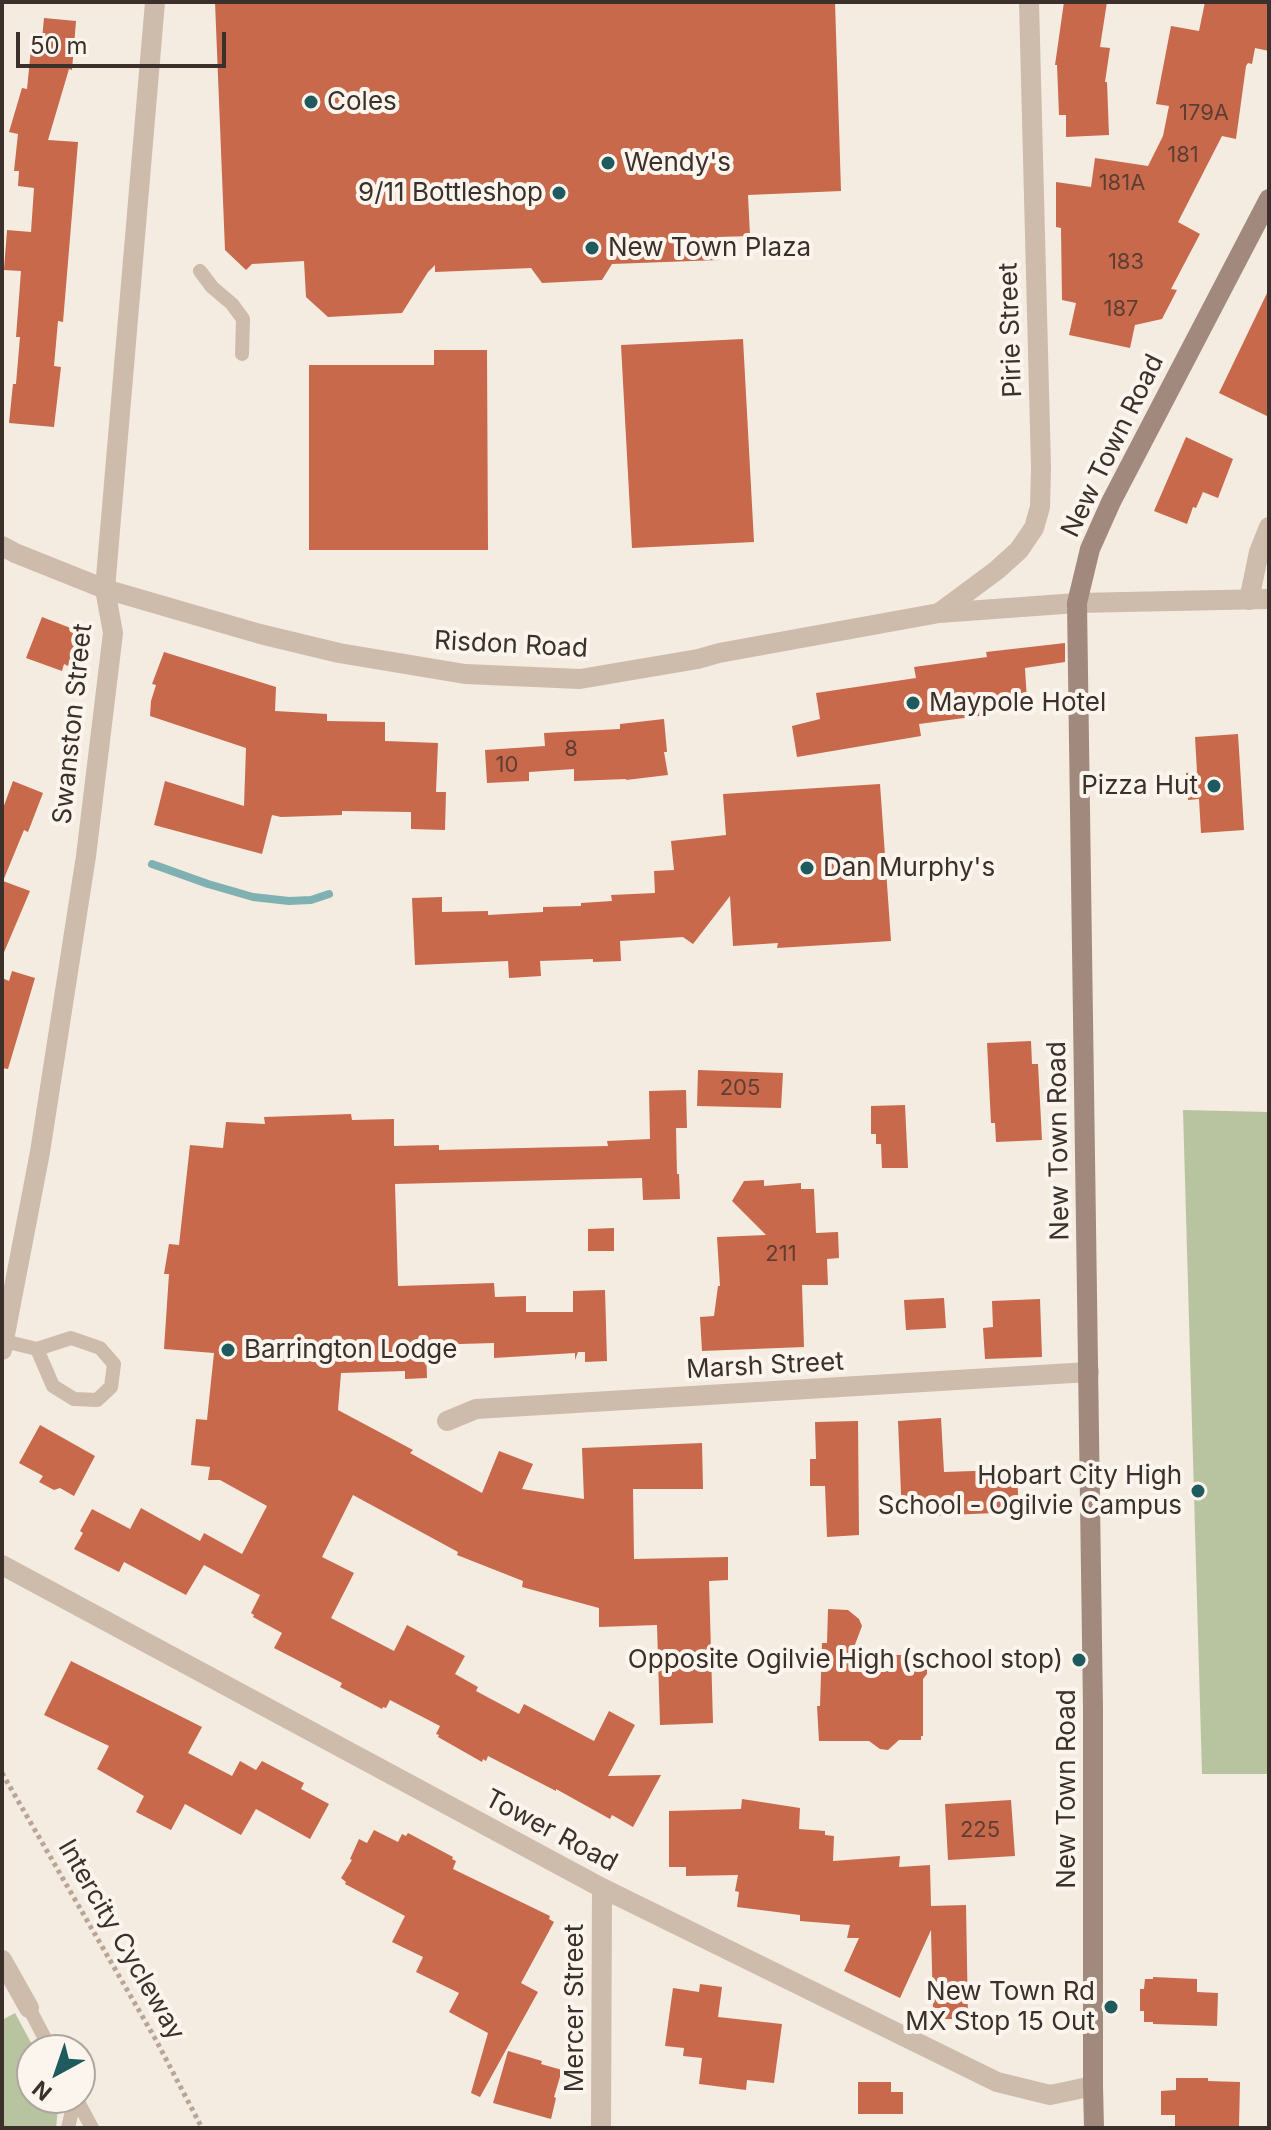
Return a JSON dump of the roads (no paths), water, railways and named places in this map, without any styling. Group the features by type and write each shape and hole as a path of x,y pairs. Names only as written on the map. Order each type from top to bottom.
{"main road":[{"name":"New Town Road","path":"1094,2128 1094,1804 1077,603 1090,549 1111,502 1269,199"}],"street":[{"name":"Swanston Street","path":"3,1345 40,1152 86,856 113,633 105,589 155,2"},
{"name":"Pirie Street","path":"939,613 1019,550 1034,528 1040,507 1029,2"},
{"path":"1259,600 1259,552 1269,527"},
{"name":"Risdon Road","path":"2,546 105,589 260,634 339,653 465,674 580,679 939,613 1077,603 1259,600"},
{"name":"Marsh Street","path":"447,1421 476,1409 1089,1372"},
{"name":"Tower Road","path":"2,1565 602,1888 997,2082 1050,2095 1093,2086"},
{"name":"Mercer Street","path":"601,2128 602,1888"},
{"path":"2,1960 29,2008"}],"lane":[{"path":"200,271 243,319 242,354"},
{"path":"3,1345 37,1349 71,1338 100,1348 114,1364 111,1387 97,1400 74,1399 53,1386 37,1349"},
{"path":"29,2008 43,2034"}],"waterway":[{"path":"152,864 253,897 289,901 311,900 329,894"}],"place":[{"name":"Coles","path":"311,102"},
{"name":"Wendy's","path":"608,163"},
{"name":"9/11 Bottleshop","path":"559,193"},
{"name":"New Town Plaza","path":"592,248"},
{"name":"Maypole Hotel","path":"913,703"},
{"name":"Pizza Hut","path":"1214,786"},
{"name":"Dan Murphy's","path":"807,868"},
{"name":"Barrington Lodge","path":"228,1350"},
{"name":"Hobart City High School - Ogilvie Campus","path":"1198,1491"},
{"name":"Opposite Ogilvie High (school stop)","path":"1079,1660"},
{"name":"New Town Rd MX Stop 15 Out","path":"1111,2007"}]}
